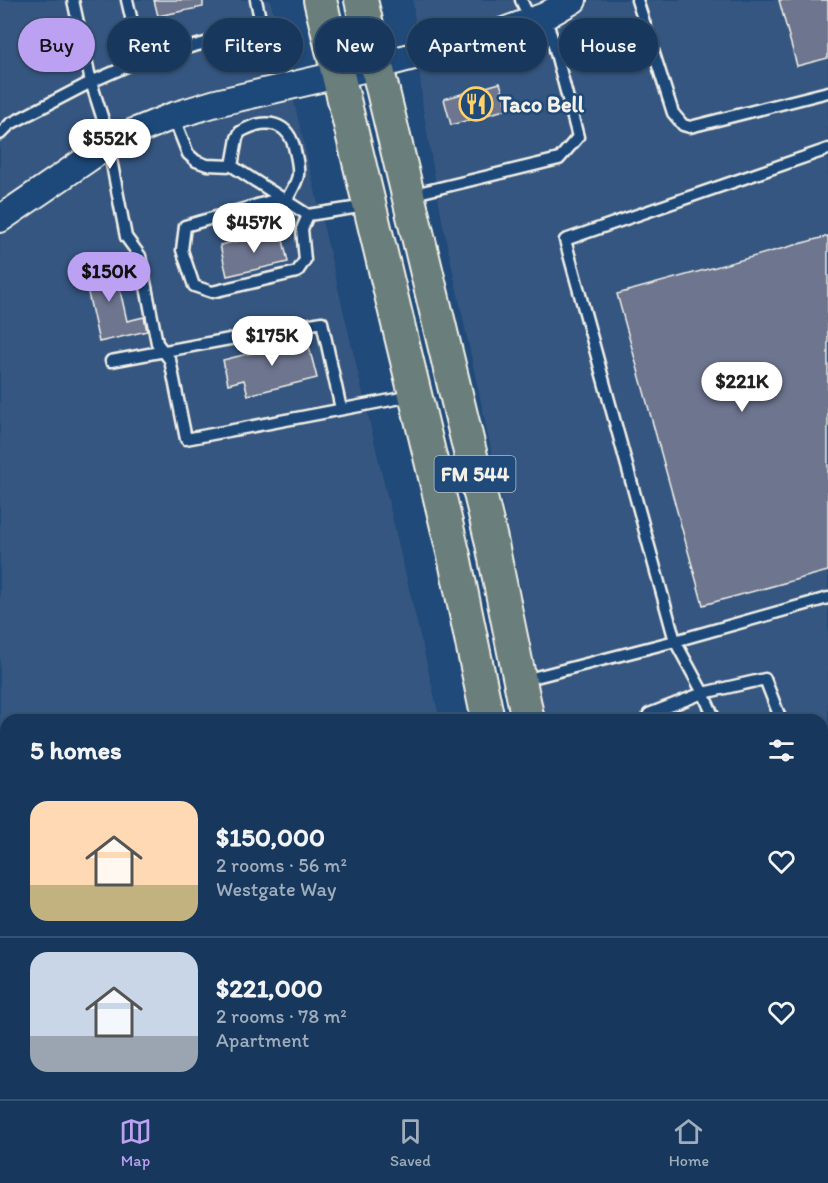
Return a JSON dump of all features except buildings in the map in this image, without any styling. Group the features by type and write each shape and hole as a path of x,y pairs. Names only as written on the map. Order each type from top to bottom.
{"main road":[{"name":"FM 544","path":"320,0 454,556 485,706"},
{"name":"FM 544","path":"361,0 365,18"},
{"name":"FM 544","path":"377,72 491,539 527,714"},
{"path":"485,706 520,681"}],"street":[{"path":"395,61 490,36 532,12 573,0"},
{"path":"4,214 108,145 129,134 173,116 351,72"}],"lane":[{"path":"73,0 91,82 104,123 126,237 140,256 157,343 170,360 186,439 416,395"},
{"path":"127,0 131,18"},
{"path":"191,47 262,28 256,0"},
{"path":"638,0 673,113 683,126 690,127 828,92"},
{"path":"408,195 560,159 578,137 552,38 532,12"},
{"path":"0,134 10,124 114,72"},
{"path":"173,116 188,154 196,161 207,165 231,166 308,215 370,205"},
{"path":"231,166 240,132 268,123 283,128 293,141 298,177 283,200 185,226 182,250 194,286 212,292 297,272 305,260 302,229 308,215"},
{"path":"712,714 675,641 565,240 828,149"},
{"path":"111,361 322,322 341,409"},
{"path":"520,681 828,598"},
{"path":"650,714 703,693 765,679 779,714"}],"shaded area":[{"path":"0,0 270,0 274,18 203,18 203,72 287,72 439,714 0,714"},
{"path":"413,0 828,0 828,714 544,714 524,604 442,220 423,109 420,72 547,72 547,18 415,18"}],"place":[{"name":"Taco Bell","path":"476,104"}]}
